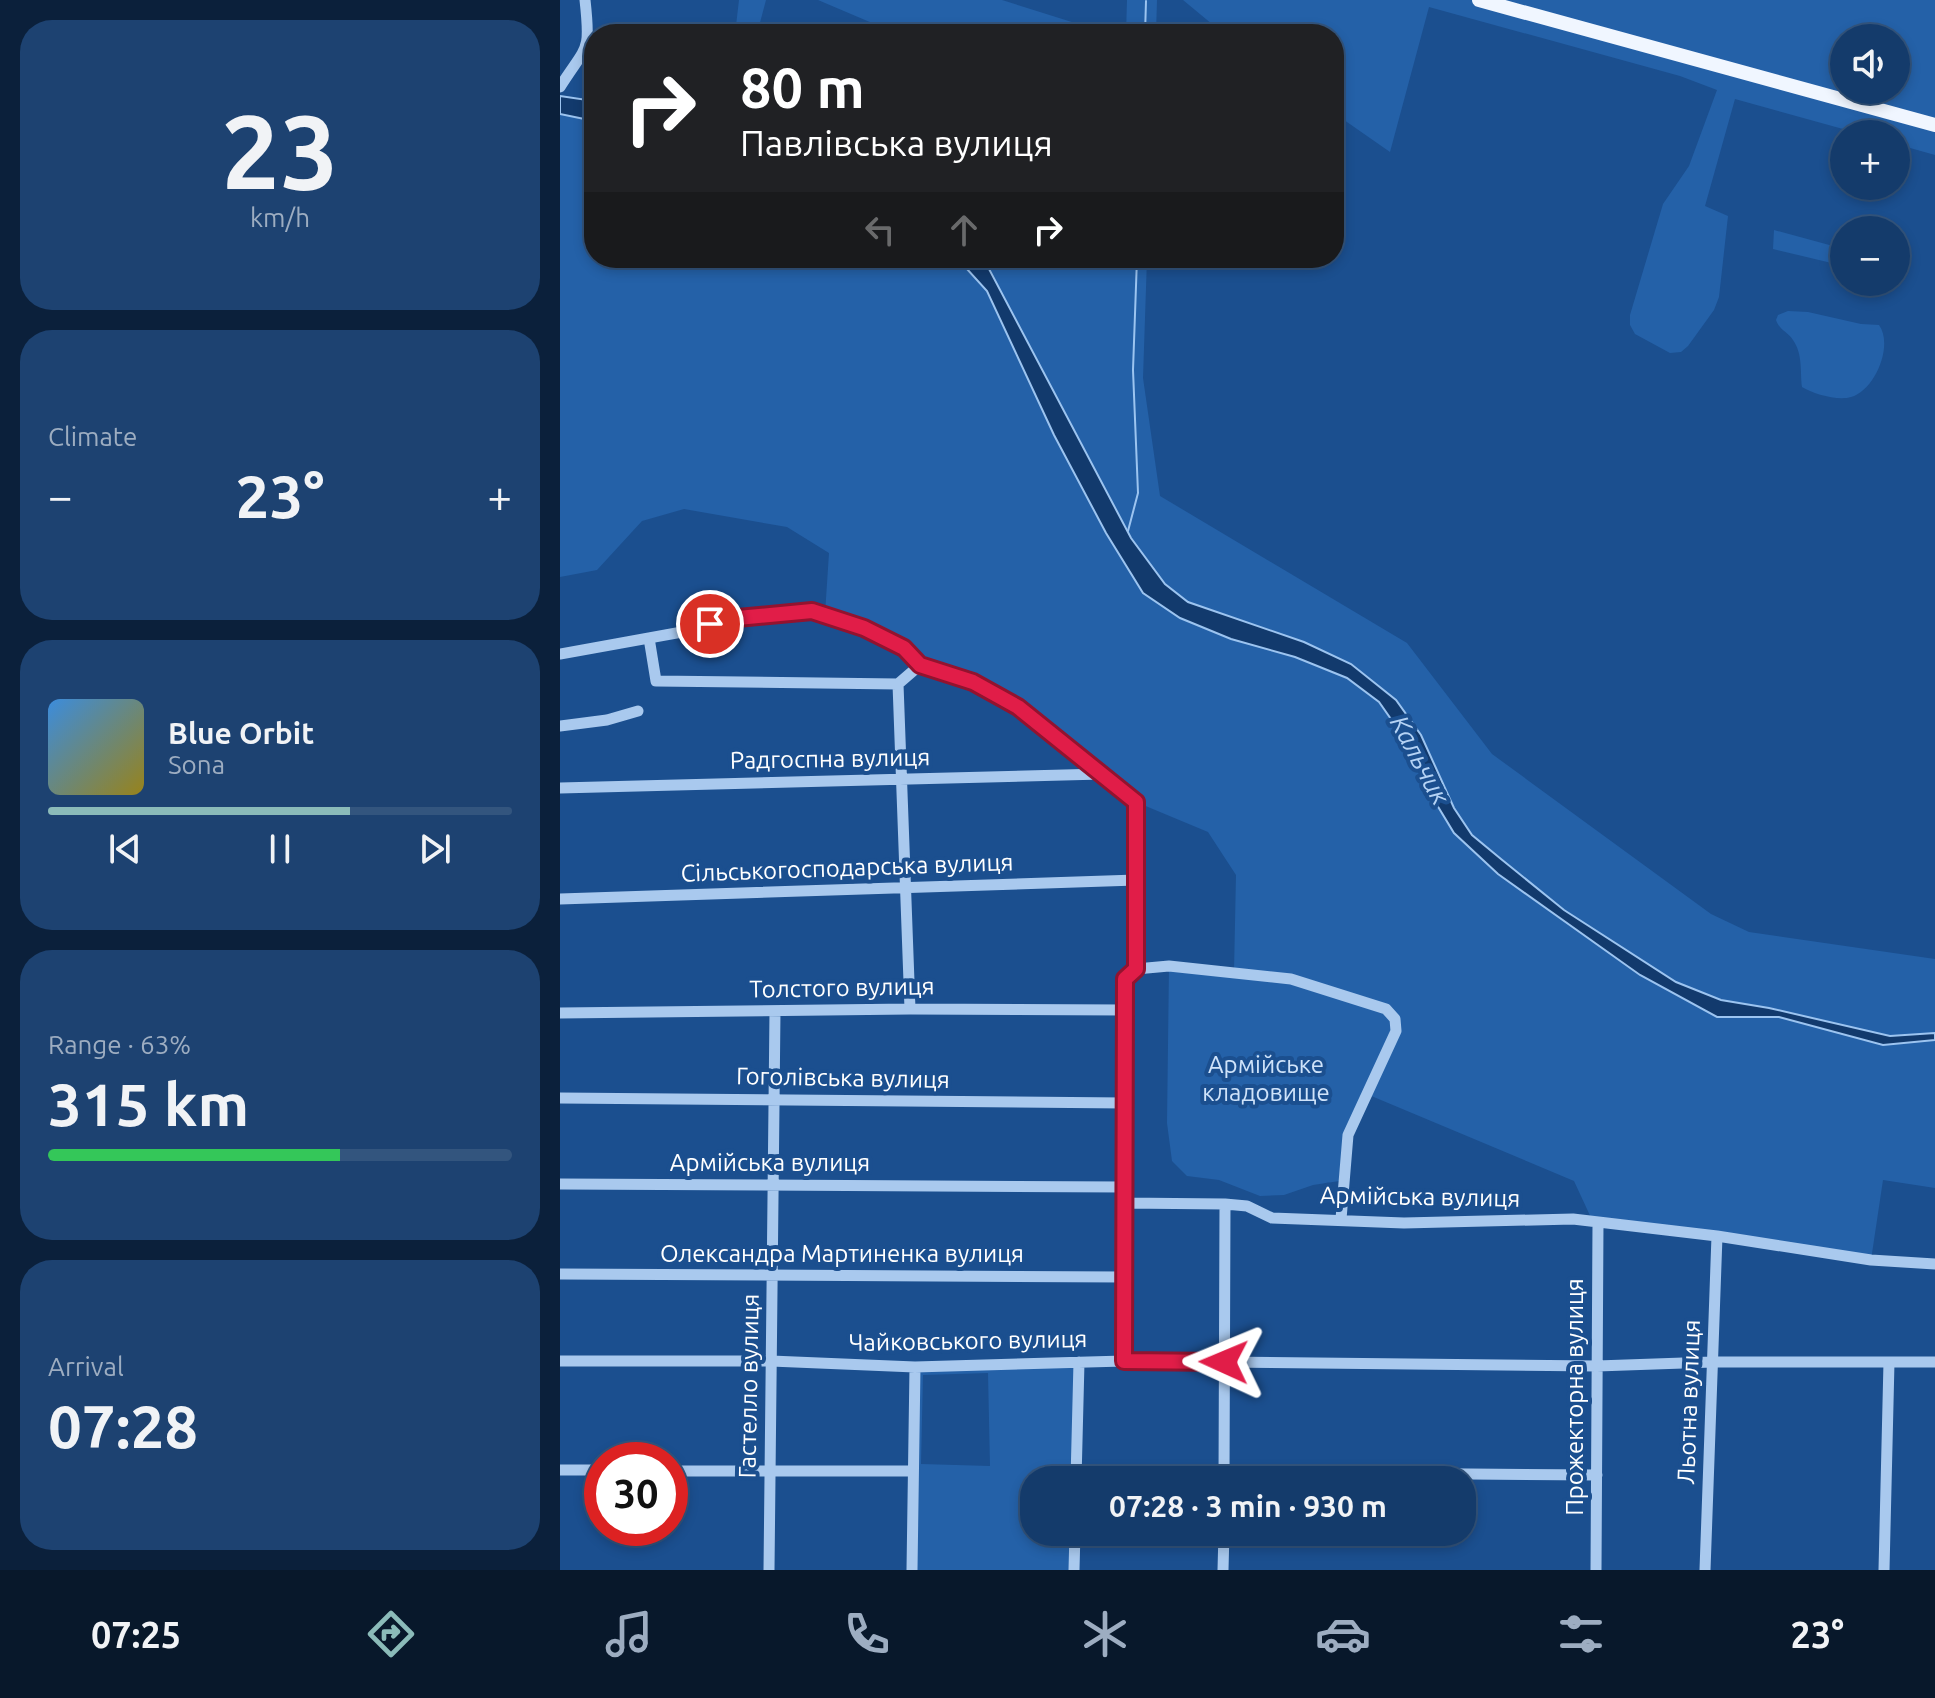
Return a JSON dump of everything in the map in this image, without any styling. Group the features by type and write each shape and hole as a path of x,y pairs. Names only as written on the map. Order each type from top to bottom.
{"main road":[{"path":"1479,0 1935,125"}],"street":[{"path":"585,0 588,24"},
{"path":"560,86 584,52"},
{"path":"560,654 693,630 727,619 812,611 864,628 904,648 920,665 973,682 1018,707 1136,802 1136,969"},
{"path":"649,638 656,681 898,684 920,665"},
{"path":"898,684 910,1009"},
{"path":"560,726 607,720 638,711"},
{"name":"Радгоспна вулиця","path":"560,788 1102,774"},
{"name":"Сільськогосподарська вулиця","path":"560,899 1136,880"},
{"path":"1124,1361 1125,979 1136,969 1169,966 1291,979 1386,1009 1395,1019 1396,1031 1348,1135 1341,1219"},
{"name":"Толстого вулиця","path":"560,1013 1125,1010"},
{"name":"Гастелло вулиця","path":"769,1570 775,1011"},
{"name":"Гоголівська вулиця","path":"560,1098 1125,1103"},
{"name":"Армійська вулиця","path":"560,1184 1124,1187"},
{"name":"Армійська вулиця","path":"1124,1203 1247,1206 1272,1218 1442,1223 1573,1219 1717,1236 1871,1260 1935,1264"},
{"path":"1224,1466 1225,1204"},
{"name":"Прожекторна вулиця","path":"1596,1570 1598,1223"},
{"name":"Льотна вулиця","path":"1705,1570 1717,1236"},
{"name":"Олександра Мартиненка вулиця","path":"560,1274 1124,1277"},
{"name":"Чайковського вулиця","path":"560,1361 771,1361 915,1367 1124,1361 1597,1366 1712,1362 1935,1362"},
{"path":"1076,1466 1079,1362"},
{"path":"1884,1570 1889,1362"},
{"path":"912,1570 915,1367"},
{"path":"560,1470 584,1470"},
{"path":"688,1471 913,1471"},
{"path":"1476,1475 1597,1475"},
{"path":"1074,1570 1075,1546"},
{"path":"1223,1570 1224,1546"}],"green space":[{"path":"739,0 766,0 760,24 736,24"},
{"path":"818,0 1002,0 1078,24 874,24"},
{"path":"1127,0 1157,0 1156,24 1126,24"},
{"path":"1183,0 1935,0 1935,155 1910,148 1910,120 1830,120 1830,125 1735,99 1705,206 1728,216 1719,297 1714,310 1688,346 1681,352 1670,353 1635,334 1630,325 1630,315 1663,204 1689,166 1717,90 1680,76 1429,7 1390,152 1344,120 1344,24 1212,24"},
{"name":"Армійське кладовище","path":"560,114 584,119 584,268 965,268 987,291 1054,435 1106,533 1143,593 1347,678 1379,702 1407,742 1434,800 1498,874 1717,1017 1779,1017 1883,1045 1935,1040 1935,1188 1883,1180 1871,1260 1593,1222 1574,1181 1369,1095 1348,1135 1346,1180 1313,1185 1284,1195 1260,1196 1219,1180 1187,1176 1172,1161 1167,1123 1169,966 1234,972 1236,875 1208,832 1136,802 1018,707 920,665 904,648 825,614 829,553 787,527 684,509 642,521 597,570 560,577"},
{"path":"1774,230 1830,245 1830,263 1773,249"},
{"path":"989,268 1147,268 1143,378 1160,496 1407,643 1492,754 1711,914 1749,932 1935,959 1935,1033 1890,1036 1721,1000 1675,982 1563,910 1472,835 1454,808 1421,735 1396,700 1351,664 1304,642 1188,602 1165,584 1131,538"},
{"path":"1788,311 1879,325 1883,334 1883,355 1867,386 1851,397 1839,398 1802,387 1796,345 1776,320 1778,315"},
{"path":"1076,1365 1074,1466 1020,1466 1020,1546 1072,1546 1072,1570 914,1570 917,1370","holes":["988,1373 990,1466 921,1464 923,1375"]}],"water":[{"path":"560,96 584,100 584,119 560,114"},
{"name":"Кальчик","path":"966,268 989,268 1131,538 1165,584 1188,602 1304,642 1351,664 1396,700 1421,735 1454,808 1472,835 1564,910 1676,982 1721,1000 1890,1036 1935,1033 1935,1040 1883,1045 1779,1017 1717,1017 1640,975 1498,874 1454,833 1434,800 1407,742 1379,702 1347,678 1295,657 1231,639 1180,618 1143,593 1106,533 1054,435 987,291"}],"waterway":[{"path":"1145,24 1146,1"},
{"path":"1128,531 1138,493 1133,370 1137,268"}],"route":[{"path":"710,624 727,619 812,611 864,628 904,648 920,665 973,682 1018,707 1136,802 1136,969 1125,979 1124,1361 1224,1362"}]}
